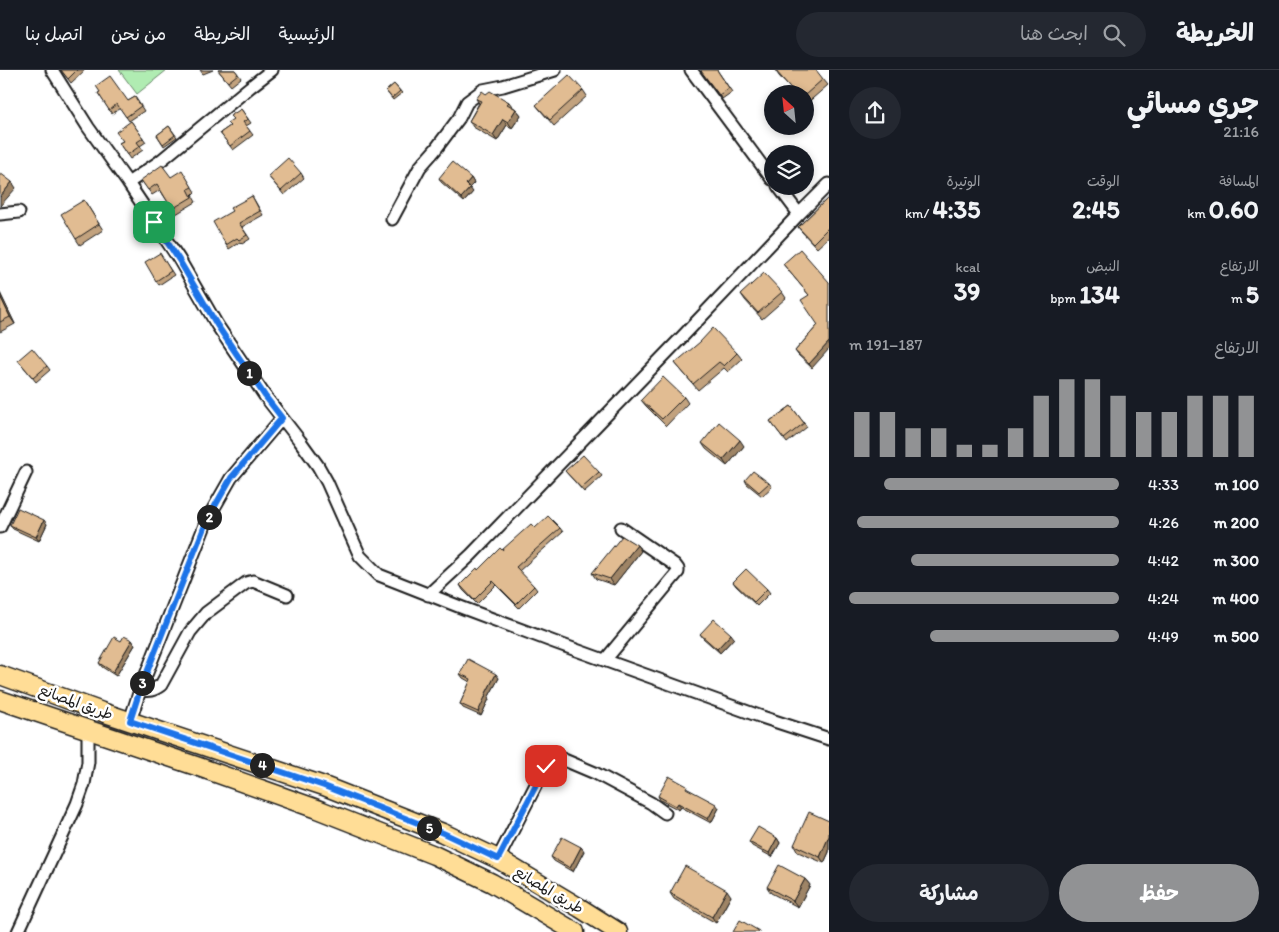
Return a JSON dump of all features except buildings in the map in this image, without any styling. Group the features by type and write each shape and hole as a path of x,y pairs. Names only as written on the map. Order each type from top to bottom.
{"main road":[{"name":"طريق المصانع","path":"0,675 324,786 443,833 498,859 572,922"},
{"name":"طريق المصانع","path":"0,700 316,809 434,855 572,922 618,932"}],"street":[{"path":"52,70 88,127 179,260 217,325 265,396 309,453 327,482 360,556 379,575 554,642 762,717 829,739"},
{"path":"128,184 159,162 272,70"},
{"path":"392,219 420,166 435,150 459,118 467,102 483,90 555,70"},
{"path":"691,70 764,168"},
{"path":"428,595 478,548 829,184"},
{"path":"785,195 799,214"},
{"path":"0,214 19,212"},
{"path":"130,721 140,690 207,520 231,478 282,418"},
{"path":"0,527 26,472"},
{"path":"606,660 678,572 675,565 621,528"},
{"path":"140,690 150,691 161,685 190,632 206,613 246,583 252,581 287,595"},
{"path":"18,932 77,804 84,784 88,762 88,729"},
{"path":"498,859 546,766 552,759 562,759 595,773 664,812"}],"green space":[{"path":"119,70 167,70 137,94"}],"route":[{"path":"154,222 217,325 282,418 231,478 207,520 140,690 130,721 324,786 443,833 498,859 546,766"}]}
